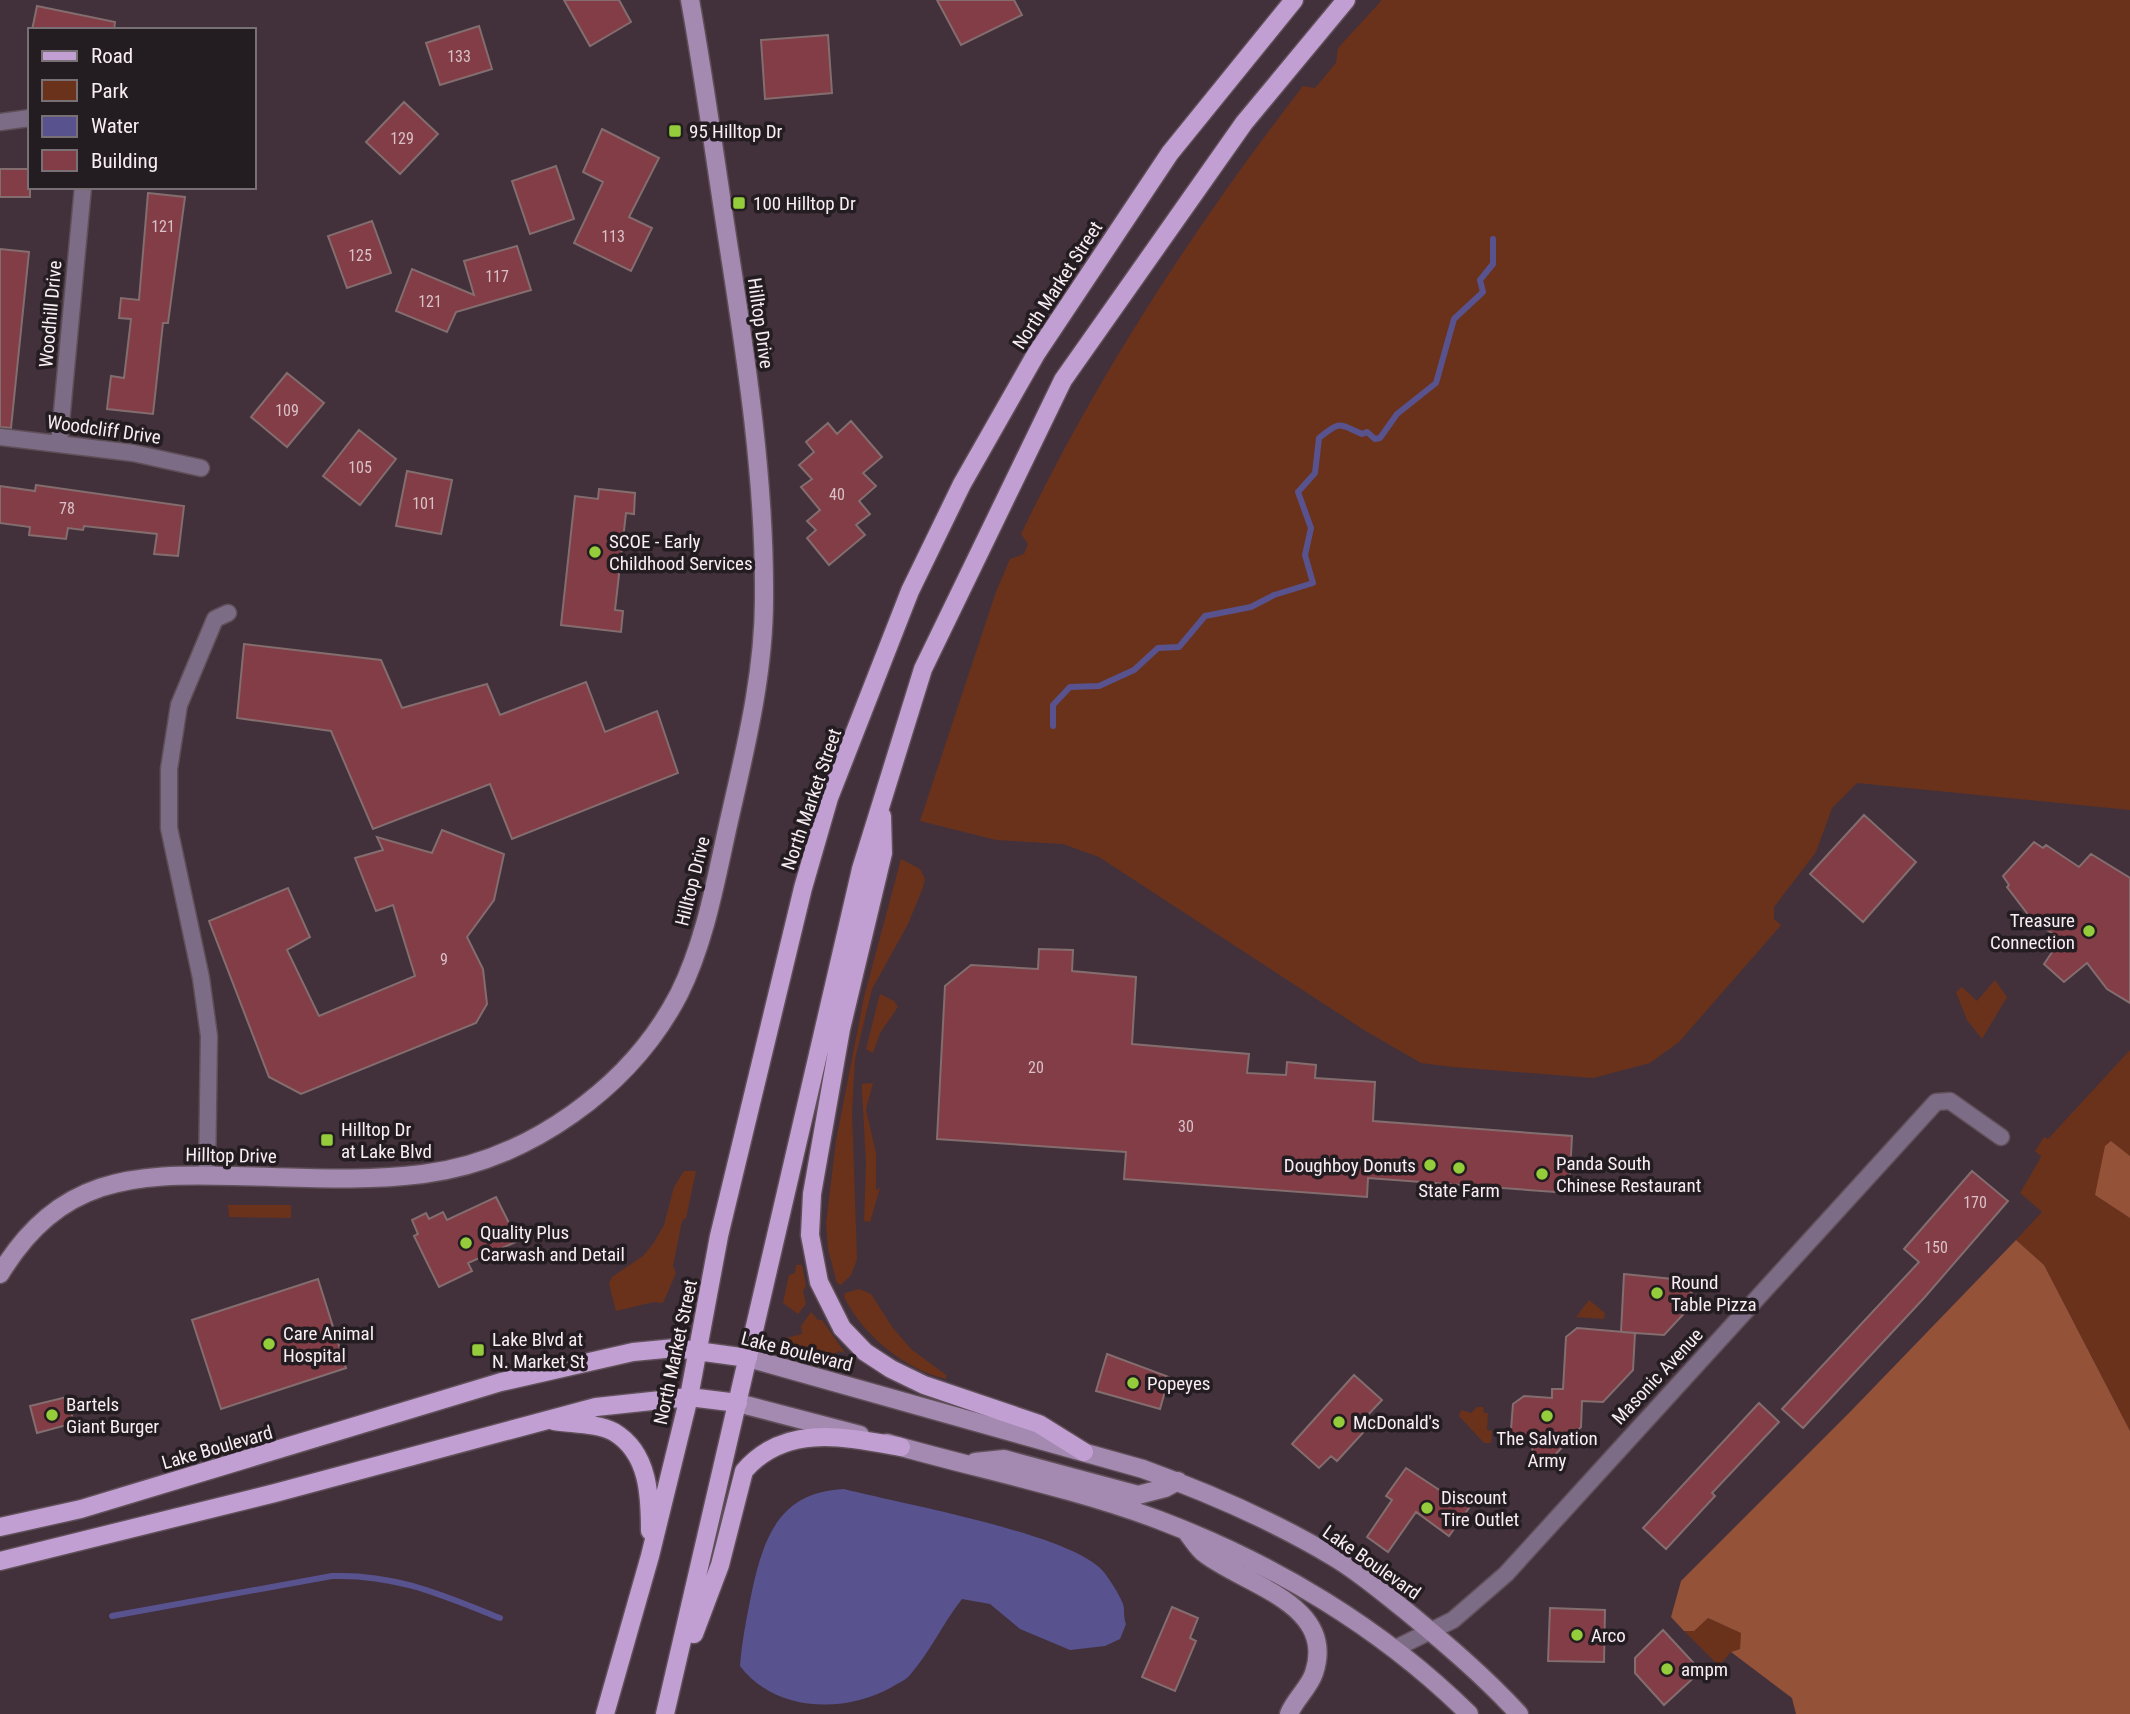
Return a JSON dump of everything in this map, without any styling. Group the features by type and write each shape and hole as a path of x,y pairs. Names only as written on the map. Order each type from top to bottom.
{"main road":[{"name":"Hilltop Drive","path":"0,1274 29,1234 85,1193 142,1176 390,1178 441,1172 509,1149 569,1116 608,1084 653,1036 680,991 700,939 736,792 755,698 764,601 751,394 690,0"},
{"name":"North Market Street","path":"605,1714 650,1556 689,1397 719,1236 803,888 829,798 910,592 962,484 1036,354 1170,153 1294,0"},
{"path":"671,1693 861,869 923,669 1063,380 1244,123 1346,0"},
{"path":"882,796 883,853 841,1029 812,1194 810,1235 819,1282 842,1328 865,1352 891,1369 924,1385 1039,1424 1084,1452"},
{"name":"Lake Boulevard","path":"0,1527 81,1509 501,1382 653,1349 698,1351 748,1358 1178,1481 1266,1520 1334,1557 1430,1631 1519,1714"},
{"path":"0,1561 596,1407 689,1397 738,1403 779,1411 901,1447"},
{"path":"549,1420 613,1432 629,1446 647,1475 650,1556"},
{"path":"664,1714 720,1564 744,1471 754,1460 781,1443 807,1437 842,1436 964,1462 1158,1520 1185,1531 1284,1576 1394,1649 1469,1714"},
{"path":"964,1462 1004,1459 1138,1494 1165,1488 1178,1481"},
{"path":"1185,1531 1203,1554 1297,1609 1311,1626 1317,1644 1316,1666 1310,1682 1289,1714"}],"street":[{"path":"0,122 28,118"},
{"name":"Woodhill Drive","path":"59,444 83,189"},
{"name":"Woodcliff Drive","path":"0,437 133,453 201,468"},
{"path":"207,1175 209,1036 201,978 169,828 169,769 179,705 215,619 229,613"},
{"name":"Masonic Avenue","path":"1394,1649 1453,1620 1513,1567 1936,1102 1950,1101 2001,1137"}],"green space":[{"path":"1382,0 2130,0 2130,810 1857,783 1832,808 1816,852 1774,907 1774,919 1781,925 1679,1042 1650,1063 1593,1078 1421,1063 1364,1030 1099,857 1063,844 996,840 920,821 996,592 1010,559 1024,554 1028,544 1021,534 1082,416 1150,302 1224,193 1303,86 1315,88 1336,63 1338,48"},
{"path":"901,859 920,869 925,879 908,924 872,989 855,1059 852,1112 857,1259 851,1275 841,1285 837,1283 828,1249 826,1224 836,1141 864,997"},
{"path":"1995,980 2007,997 1982,1039 1967,1020 1956,992 1962,987 1977,1001"},
{"path":"880,994 894,1001 898,1007 880,1033 873,1053 866,1049"},
{"path":"2130,1050 2130,1156 2111,1141 2095,1195 2130,1218 2130,1431 2044,1265 2016,1240 2042,1212 2020,1193 2040,1159 2041,1156 2035,1151 2044,1137 2048,1139"},
{"path":"873,1083 866,1109 876,1154 876,1190 880,1188 870,1222 864,1221 866,1162 862,1084"},
{"path":"684,1171 696,1171 673,1266 676,1273 663,1303 654,1302 616,1311 609,1284 612,1277 643,1256 653,1244 664,1225 674,1187"},
{"path":"228,1205 291,1205 291,1218 229,1217"},
{"path":"796,1265 802,1265 806,1286 803,1291 806,1304 798,1314 783,1303 789,1275 795,1273"},
{"path":"859,1289 871,1294 892,1327 911,1349 946,1375 946,1379 900,1359 874,1337 844,1297 845,1293"},
{"path":"1589,1300 1605,1313 1604,1319 1576,1317"},
{"path":"811,1312 818,1320 822,1320 845,1353 838,1351 833,1356 783,1344 782,1339 802,1334 801,1326"},
{"path":"1477,1407 1483,1407 1484,1413 1488,1413 1487,1430 1492,1431 1491,1443 1484,1443 1459,1416 1461,1410 1471,1413"},
{"path":"1708,1618 1742,1633 1740,1649 1731,1652 1719,1666 1684,1631 1694,1630"}],"shaded area":[{"path":"2111,1141 2130,1156 2130,1218 2095,1195 2105,1146"},
{"path":"2016,1240 2044,1265 2130,1431 2130,1714 1796,1714 1792,1698 1731,1652 1740,1649 1741,1633 1708,1618 1694,1631 1684,1631 1671,1617 1681,1581 1850,1412"}],"water":[{"path":"844,1489 1017,1531 1080,1555 1103,1571 1122,1601 1126,1624 1120,1639 1105,1646 1070,1650 1020,1629 990,1604 962,1599 917,1666 908,1677 892,1687 853,1702 832,1704 791,1700 772,1692 755,1681 740,1666 748,1610 762,1552 778,1520 790,1508 804,1498"}],"building":[{"path":"564,0 619,0 631,22 590,46"},
{"path":"937,0 1014,0 1022,15 961,45"},
{"path":"37,6 115,22 114,28 32,28"},
{"path":"479,26 492,69 440,85 426,43"},
{"path":"828,35 832,93 765,99 761,40"},
{"path":"404,102 438,134 400,174 366,142"},
{"path":"602,129 659,158 629,217 652,228 631,271 574,243 603,182 583,172"},
{"path":"556,166 574,219 530,234 512,181"},
{"path":"0,169 28,169 30,197 0,197"},
{"path":"148,193 185,197 168,323 163,323 153,414 107,409 111,376 124,378 131,319 119,318 121,298 139,300"},
{"path":"372,221 391,273 347,288 328,236"},
{"path":"517,246 531,290 456,312 447,332 396,311 412,269 474,295 464,261"},
{"path":"0,249 29,252 11,428 0,427"},
{"path":"287,373 324,403 287,447 251,417"},
{"path":"851,421 882,457 863,473 876,486 859,501 870,514 856,525 865,535 829,565 807,538 816,530 807,521 820,510 801,487 812,479 799,465 814,452 806,442 828,423 837,434"},
{"path":"359,430 396,459 360,505 323,476"},
{"path":"407,471 452,480 441,534 396,526"},
{"path":"36,485 184,506 178,556 154,554 157,534 84,526 83,530 68,528 66,539 29,535 30,527 0,523 0,486 35,491"},
{"name":"SCOE - Early Childhood Services","path":"599,489 635,493 634,514 626,513 615,610 623,611 621,632 561,625 575,496 598,499"},
{"path":"244,644 381,660 402,708 487,684 500,715 586,682 605,732 657,711 678,773 512,839 490,784 373,829 331,731 237,718"},
{"path":"1864,815 1916,862 1863,922 1810,874"},
{"path":"442,830 504,854 494,900 467,937 483,969 487,1004 476,1023 301,1094 269,1077 209,921 288,888 310,937 287,950 319,1016 415,976 393,905 376,911 355,858 383,850 377,837 432,853"},
{"name":"Treasure Connection","path":"2034,842 2043,848 2046,845 2079,867 2091,854 2130,878 2130,1003 2107,989 2087,963 2064,982 2044,964 2061,939 2033,921 2007,887 2009,885 2003,876"},
{"path":"1039,949 1073,950 1072,971 1136,977 1132,1044 1249,1054 1247,1073 1286,1075 1287,1062 1316,1065 1315,1078 1375,1082 1373,1121 1572,1136 1569,1193 1368,1178 1367,1197 1124,1179 1126,1152 937,1139 945,986 971,965 1038,969"},
{"path":"1972,1171 2008,1201 1924,1298 1803,1428 1782,1409 1919,1262 1904,1249"},
{"name":"Quality Plus Carwash and Detail","path":"496,1197 518,1241 468,1263 472,1271 439,1287 414,1236 418,1234 412,1220 426,1213 429,1219 443,1212 447,1220"},
{"name":"Round Table Pizza","path":"1624,1274 1692,1281 1691,1306 1664,1335 1621,1332"},
{"name":"Care Animal Hospital","path":"318,1279 346,1368 221,1409 192,1320"},
{"path":"1577,1328 1635,1333 1633,1370 1603,1402 1582,1401 1581,1427 1554,1456 1532,1454 1533,1444 1510,1442 1513,1404 1524,1396 1552,1398 1552,1389 1563,1389 1566,1337"},
{"name":"Popeyes","path":"1107,1354 1169,1377 1160,1409 1096,1391"},
{"name":"McDonald's","path":"1354,1375 1382,1400 1364,1419 1370,1425 1337,1461 1331,1456 1319,1468 1292,1444"},
{"name":"Bartels Giant Burger","path":"67,1397 74,1423 37,1433 30,1406"},
{"path":"1759,1403 1779,1422 1712,1493 1715,1496 1666,1549 1643,1528"},
{"name":"Discount Tire Outlet","path":"1406,1468 1450,1497 1454,1492 1471,1505 1449,1536 1416,1512 1388,1552 1367,1537 1392,1500 1386,1496"},
{"path":"1172,1607 1198,1618 1190,1638 1196,1641 1175,1691 1142,1677"},
{"name":"Arco","path":"1550,1608 1605,1610 1604,1662 1548,1661"},
{"name":"ampm","path":"1663,1630 1701,1671 1664,1705 1635,1673 1635,1658"}],"waterway":[{"path":"1053,726 1053,705 1070,687 1099,686 1134,670 1158,648 1179,647 1205,616 1251,607 1274,595 1313,583 1305,555 1311,528 1298,492 1315,473 1319,438 1336,426 1362,434 1367,432 1375,439 1380,438 1397,414 1436,383 1454,319 1483,292 1480,280 1493,264 1493,239"},
{"path":"112,1616 332,1576 355,1576 398,1582 500,1618"}],"place":[{"name":"95 Hilltop Dr","path":"675,131"},
{"name":"100 Hilltop Dr","path":"739,203"},
{"name":"SCOE - Early Childhood Services","path":"595,552"},
{"name":"Treasure Connection","path":"2089,931"},
{"name":"Hilltop Dr at Lake Blvd","path":"327,1140"},
{"name":"Doughboy Donuts","path":"1430,1165"},
{"name":"State Farm","path":"1459,1168"},
{"name":"Panda South Chinese Restaurant","path":"1542,1174"},
{"name":"Quality Plus Carwash and Detail","path":"466,1243"},
{"name":"Round Table Pizza","path":"1657,1293"},
{"name":"Care Animal Hospital","path":"269,1344"},
{"name":"Lake Blvd at N. Market St","path":"478,1350"},
{"name":"Popeyes","path":"1133,1383"},
{"name":"Bartels Giant Burger","path":"52,1415"},
{"name":"The Salvation Army","path":"1547,1416"},
{"name":"McDonald's","path":"1339,1422"},
{"name":"Discount Tire Outlet","path":"1427,1508"},
{"name":"Arco","path":"1577,1635"},
{"name":"ampm","path":"1667,1669"}]}
